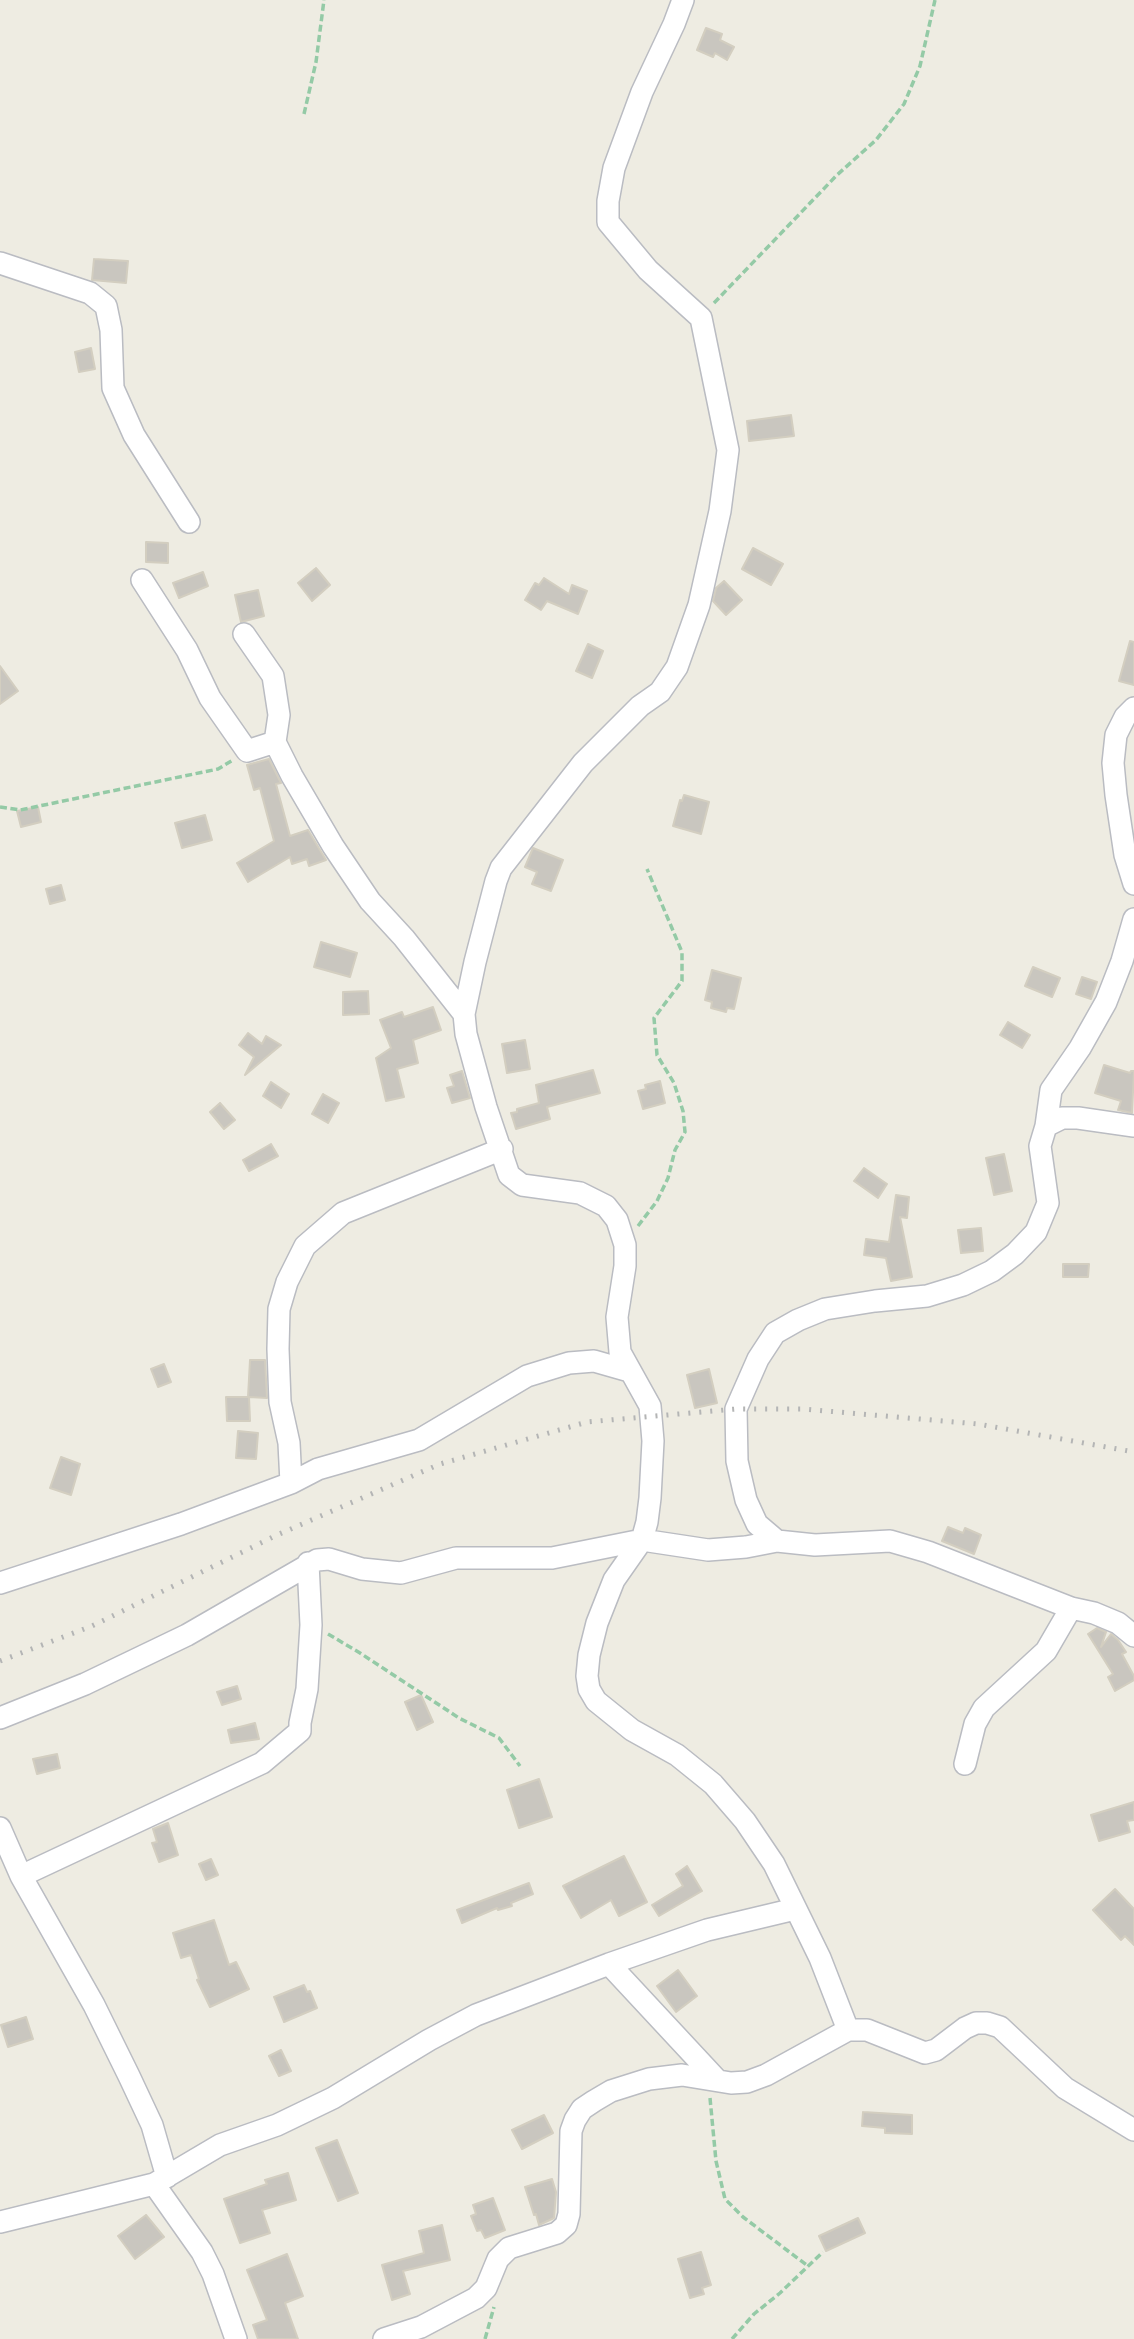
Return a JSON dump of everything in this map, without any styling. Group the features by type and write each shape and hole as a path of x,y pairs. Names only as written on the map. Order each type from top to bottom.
{"street":[{"path":"683,0 642,92 614,168 608,201 608,222 648,270 701,318 726,435 728,460 720,511 699,604 677,667 660,692 640,706 583,764 501,868 475,962 464,1014 466,1034 486,1107 509,1175 522,1185 580,1193 606,1206 617,1220 625,1245 625,1266 617,1317 620,1352 650,1406 653,1440 648,1522 642,1540 614,1580 597,1623 589,1655 589,1689 596,1701 632,1730 677,1755 713,1784 745,1821 774,1864 820,1958 848,2030"},
{"path":"0,262 90,293 106,306 111,330 113,388 134,435 189,522"},
{"path":"142,580 187,650 210,698 247,751 275,742"},
{"path":"244,634 272,676 279,715 275,742 292,776 333,846 370,901 404,938 464,1014"},
{"path":"1134,708 1125,717 1116,735 1113,763 1125,855 1134,884"},
{"path":"777,1541 757,1524 746,1500 737,1461 736,1409 758,1359 775,1333 798,1320 825,1309 927,1296 963,1284 992,1271 1015,1254 1036,1231 1048,1203 1040,1146 1051,1090 1080,1048 1106,1002 1134,919"},
{"path":"1046,1126 1062,1118 1134,1126"},
{"path":"291,1483 289,1443 280,1402 279,1309 287,1282 305,1246 342,1213 502,1149"},
{"path":"0,1583 181,1524 291,1483 318,1469 425,1437 527,1376 569,1363 594,1361 629,1371"},
{"path":"0,1718 85,1684 187,1635 308,1563 329,1559 362,1569 401,1573 456,1558 552,1558 642,1540 708,1550 777,1541 815,1545 890,1541 928,1552 1071,1608 1094,1613 1118,1623 1134,1636"},
{"path":"21,1877 271,1758 300,1731 307,1689 310,1625 308,1563"},
{"path":"965,1764 975,1724 984,1708 1045,1651 1071,1608"},
{"path":"0,1828 21,1877 93,2005 152,2125 161,2180 213,2274 236,2339"},
{"path":"0,2222 161,2180 220,2145 277,2125 333,2098 475,2015 706,1930 795,1909"},
{"path":"609,1964 712,2078"},
{"path":"384,2339 423,2333 476,2298 486,2288 498,2259 509,2248 544,2239 566,2225 569,2214 571,2131 575,2120 582,2109 611,2091 649,2078 682,2075 731,2083 747,2082 766,2075 848,2030 867,2030 925,2053 936,2050 965,2028 976,2023 987,2023 1000,2027 1065,2088 1134,2130"}],"path":[{"path":"304,114 316,62 324,0"},
{"path":"701,318 837,174 876,140 904,104 920,66 935,0"},
{"path":"0,807 20,810 218,769 247,751"},
{"path":"625,1245 657,1201 668,1178 675,1150 685,1132 683,1111 674,1083 657,1055 654,1018 682,981 682,953 647,869"},
{"path":"310,1625 360,1653 459,1718 499,1738 520,1766"},
{"path":"712,2078 716,2161 725,2199 743,2217 808,2266"},
{"path":"732,2339 754,2314 823,2252"}],"building":[{"path":"706,28 722,34 720,40 734,47 727,60 715,53 713,57 697,50"},
{"path":"94,259 128,261 126,283 92,280"},
{"path":"91,348 95,369 79,372 75,352"},
{"path":"791,415 794,436 749,441 747,421"},
{"path":"146,542 168,543 168,563 146,562"},
{"path":"753,548 783,564 771,585 742,569"},
{"path":"316,568 330,585 312,601 298,583"},
{"path":"203,572 208,586 179,598 173,583"},
{"path":"544,578 569,594 572,585 587,591 578,614 547,601 541,610 525,600 535,583 539,585"},
{"path":"724,581 742,600 726,615 713,601 716,588"},
{"path":"258,590 264,616 241,622 235,595"},
{"path":"1130,641 1134,642 1134,685 1119,681"},
{"path":"588,644 603,651 592,678 576,671"},
{"path":"0,666 18,691 0,704"},
{"path":"269,759 281,783 276,784 290,836 308,830 326,860 309,866 307,859 292,864 290,857 248,882 237,863 274,841 260,788 254,790 247,765"},
{"path":"684,795 709,802 701,834 673,826"},
{"path":"38,807 41,822 21,827 17,811"},
{"path":"205,815 212,840 182,848 175,823"},
{"path":"533,848 563,860 551,891 532,884 537,872 525,867"},
{"path":"61,885 65,900 50,904 46,889"},
{"path":"321,942 357,953 350,977 314,967"},
{"path":"1033,967 1060,978 1052,997 1025,986"},
{"path":"712,970 741,978 734,1009 727,1008 726,1012 711,1008 712,1002 705,1000"},
{"path":"1082,977 1097,982 1091,999 1076,994"},
{"path":"368,991 369,1014 343,1015 343,992"},
{"path":"433,1007 441,1030 413,1040 418,1063 397,1069 404,1097 386,1101 376,1058 391,1048 380,1020 402,1012 404,1017"},
{"path":"1008,1022 1030,1035 1022,1048 1000,1035"},
{"path":"248,1033 262,1044 266,1036 281,1045 245,1075 254,1057 239,1045"},
{"path":"525,1040 530,1069 507,1073 502,1044"},
{"path":"1104,1065 1130,1073 1134,1071 1132,1113 1118,1110 1121,1101 1095,1093"},
{"path":"593,1070 600,1093 547,1107 550,1119 516,1129 511,1113 539,1103 536,1085"},
{"path":"462,1071 470,1098 452,1103 447,1088 454,1086 450,1075"},
{"path":"660,1081 665,1103 643,1109 638,1091 646,1089 645,1085"},
{"path":"271,1082 289,1094 281,1108 263,1096"},
{"path":"323,1094 339,1103 328,1123 312,1114"},
{"path":"220,1103 235,1120 224,1129 210,1112"},
{"path":"271,1144 278,1156 249,1171 243,1160"},
{"path":"1004,1154 1012,1191 994,1195 986,1158"},
{"path":"864,1168 887,1184 878,1198 854,1181"},
{"path":"896,1195 909,1197 907,1218 900,1217 912,1277 891,1281 886,1258 864,1255 866,1239 889,1242"},
{"path":"981,1228 983,1251 961,1253 958,1230"},
{"path":"1063,1264 1089,1264 1088,1277 1063,1277"},
{"path":"250,1360 265,1360 267,1398 249,1397 250,1421 227,1421 226,1397 248,1397"},
{"path":"164,1364 171,1382 158,1387 151,1369"},
{"path":"709,1369 717,1403 695,1408 687,1375"},
{"path":"238,1431 258,1433 256,1459 236,1458"},
{"path":"61,1457 80,1464 71,1495 50,1488"},
{"path":"948,1527 963,1533 965,1528 981,1535 974,1554 942,1541"},
{"path":"1097,1628 1106,1632 1101,1647 1111,1634 1118,1640 1126,1652 1122,1654 1134,1676 1134,1680 1115,1691 1108,1677 1113,1674 1088,1634"},
{"path":"237,1686 241,1699 222,1705 217,1692"},
{"path":"421,1695 433,1722 417,1730 405,1702"},
{"path":"255,1723 259,1739 231,1743 228,1730"},
{"path":"57,1754 60,1768 37,1774 33,1759"},
{"path":"539,1779 552,1817 519,1828 507,1790"},
{"path":"1134,1802 1134,1820 1127,1821 1130,1832 1099,1841 1091,1815"},
{"path":"168,1823 178,1855 159,1862 152,1843 157,1842 153,1829"},
{"path":"624,1856 647,1902 619,1916 611,1900 581,1918 563,1886"},
{"path":"211,1859 218,1875 206,1880 199,1864"},
{"path":"687,1866 702,1891 659,1916 652,1905 683,1886 676,1874"},
{"path":"529,1883 533,1894 511,1903 512,1906 498,1910 497,1908 462,1923 457,1910"},
{"path":"1115,1889 1134,1909 1134,1945 1125,1936 1121,1940 1093,1910"},
{"path":"214,1920 229,1965 236,1962 249,1989 210,2007 197,1980 199,1979 191,1955 181,1958 173,1933"},
{"path":"678,1970 697,1996 676,2012 657,1986"},
{"path":"304,1985 307,1992 310,1991 317,2008 284,2022 274,1997"},
{"path":"26,2017 33,2039 8,2047 1,2025"},
{"path":"281,2050 291,2071 279,2076 269,2056"},
{"path":"863,2112 912,2115 912,2134 885,2133 885,2128 862,2126"},
{"path":"544,2115 553,2133 522,2149 512,2130"},
{"path":"337,2140 358,2193 338,2201 316,2148"},
{"path":"288,2173 296,2200 262,2210 270,2233 240,2243 224,2199 267,2184 265,2180"},
{"path":"552,2179 556,2192 554,2218 539,2225 525,2187"},
{"path":"493,2198 505,2230 485,2238 481,2230 477,2231 471,2216 476,2214 473,2205"},
{"path":"146,2215 164,2237 135,2259 118,2236"},
{"path":"858,2218 865,2233 826,2251 819,2236"},
{"path":"442,2225 450,2260 403,2271 410,2294 392,2300 382,2265 424,2253 419,2231"},
{"path":"701,2252 711,2285 702,2288 704,2294 690,2298 678,2259"},
{"path":"287,2254 303,2296 285,2303 298,2339 258,2339 253,2325 267,2320 247,2270"}],"railway":[{"path":"0,1661 92,1626 277,1535 440,1464 587,1422 736,1409 803,1409 978,1424 1134,1452"}]}
